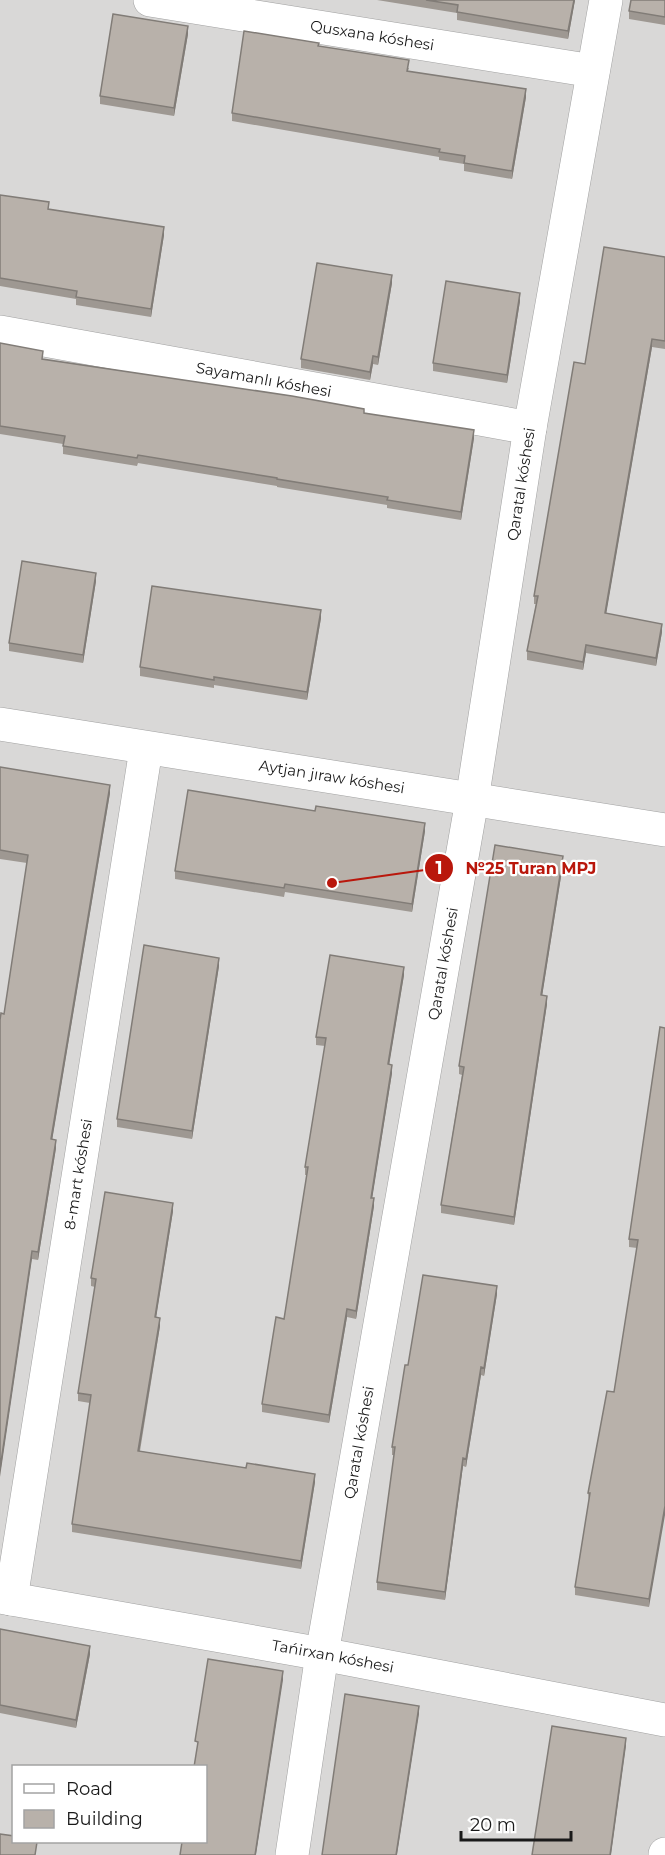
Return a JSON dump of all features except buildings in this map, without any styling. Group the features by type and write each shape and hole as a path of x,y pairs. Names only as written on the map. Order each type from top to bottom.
{"street":[{"name":"Qusxana kóshesi","path":"150,0 593,71"},
{"name":"Qaratal kóshesi","path":"292,1855 322,1654 472,800 530,428 606,0"},
{"name":"Sayamanlı kóshesi","path":"0,332 530,428"},
{"name":"Aytjan jıraw kóshesi","path":"0,724 665,830"},
{"name":"8-mart kóshesi","path":"6,1598 146,749"},
{"name":"Tańirxan kóshesi","path":"6,1598 322,1654 665,1719"}],"shaded area":[{"path":"0,0 665,0 665,1855 0,1855"}],"place":[{"name":"№25 Turan MPJ","path":"332,883"}]}
